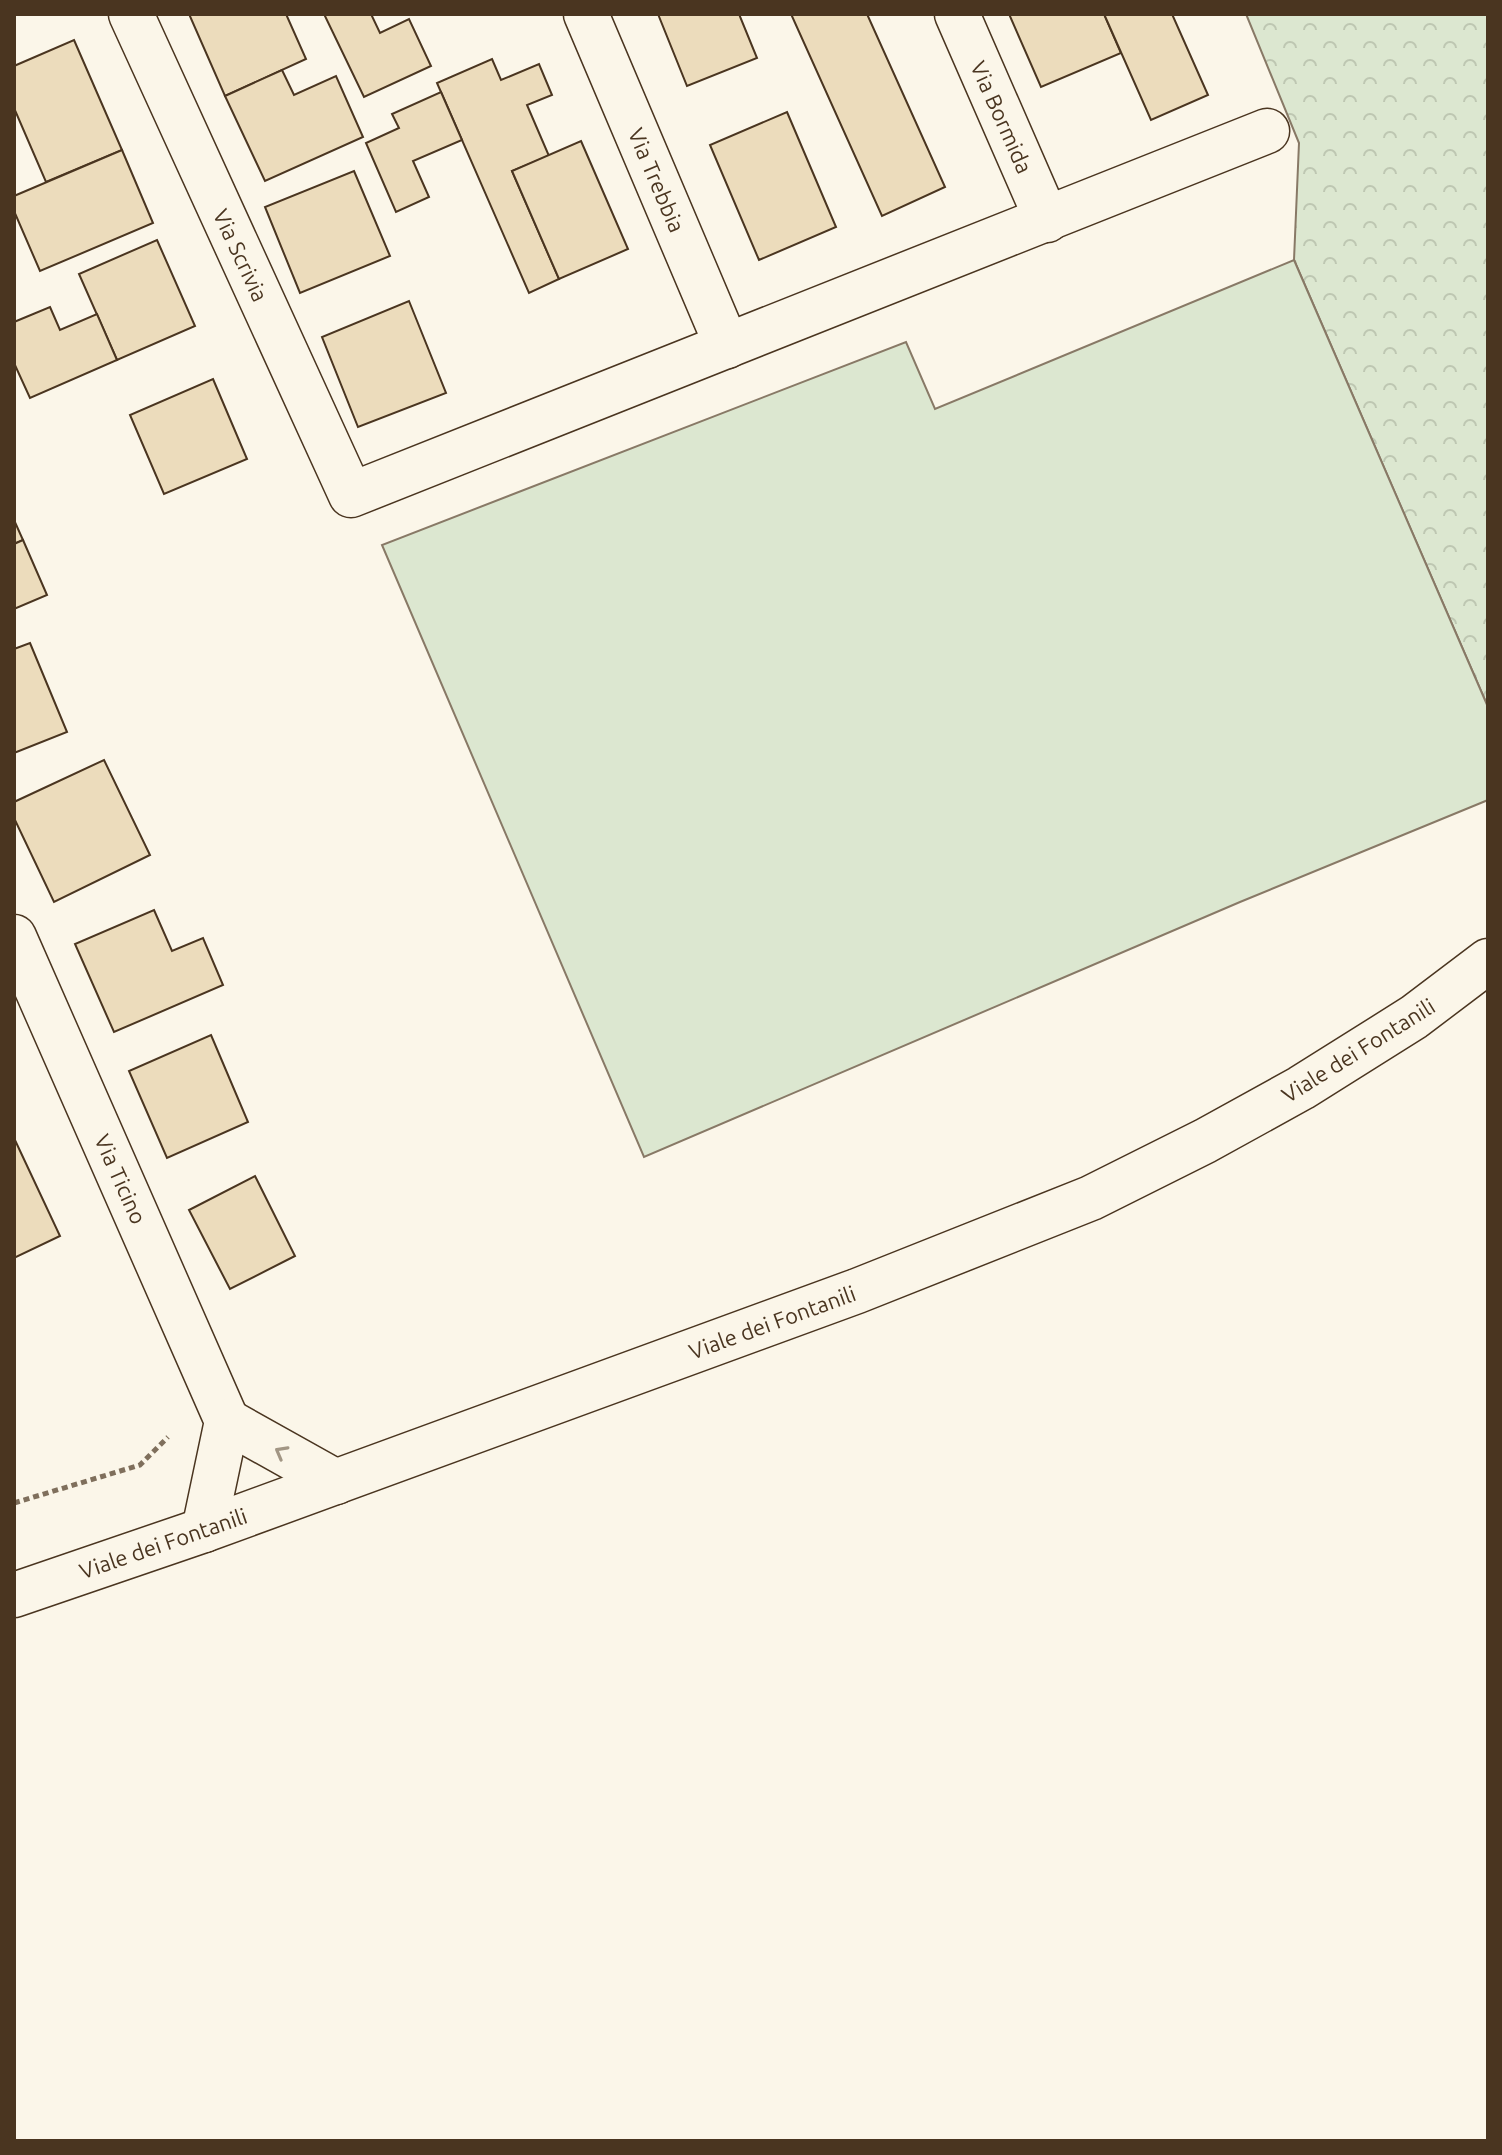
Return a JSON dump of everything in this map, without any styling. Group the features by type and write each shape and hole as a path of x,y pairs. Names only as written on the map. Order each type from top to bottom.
{"street":[{"name":"Via Scrivia","path":"131,14 351,495 727,346"},
{"name":"Via Trebbia","path":"586,14 727,346"},
{"name":"Via Bormida","path":"957,14 1047,220"},
{"path":"727,346 1267,131"},
{"name":"Via Ticino","path":"14,937 220,1405"},
{"name":"Viale dei Fontanili","path":"14,1595 204,1530 857,1291 1091,1198 1205,1141 1301,1088 1414,1017 1488,961"},
{"path":"204,1530 220,1405 336,1482"}],"path":[{"path":"14,1503 140,1465 169,1436 171,1403 220,1405"}],"green space":[{"path":"1246,14 1488,14 1488,707 1294,260 1299,143"},
{"path":"1294,260 1488,707 1488,800 1240,902 644,1157 382,545 906,342 935,409"}],"building":[{"path":"189,14 286,14 306,59 225,96"},
{"path":"324,14 371,14 380,33 409,19 431,66 364,97"},
{"path":"658,14 739,14 757,58 687,86"},
{"path":"791,14 867,14 945,187 882,216"},
{"path":"1009,14 1104,14 1121,53 1041,87"},
{"path":"1104,14 1172,14 1208,95 1151,120"},
{"path":"74,40 122,150 46,182 14,108 14,66"},
{"path":"492,59 501,80 539,64 552,95 527,105 549,156 512,171 559,279 529,293 437,83"},
{"path":"282,70 294,95 336,76 363,137 265,181 225,96"},
{"path":"441,92 462,140 413,161 429,197 396,212 366,143 399,128 392,114"},
{"path":"787,112 836,227 759,260 710,145"},
{"path":"581,141 628,249 559,279 512,171"},
{"path":"122,150 153,223 40,271 14,211 14,196"},
{"path":"354,171 390,256 300,293 265,207"},
{"path":"157,240 195,326 117,360 79,274"},
{"path":"409,301 446,393 358,427 322,337"},
{"path":"50,307 60,330 97,314 117,360 30,398 14,363 14,322"},
{"path":"213,379 247,459 164,494 130,415"},
{"path":"14,520 23,540 14,544"},
{"path":"23,540 47,595 14,609 14,544"},
{"path":"30,643 67,732 14,753 14,649"},
{"path":"104,760 150,855 54,902 14,818 14,802"},
{"path":"154,910 172,951 203,938 223,985 114,1032 75,944"},
{"path":"211,1035 248,1122 167,1158 129,1071"},
{"path":"14,1138 60,1236 14,1258"},
{"path":"255,1176 295,1256 230,1289 189,1210"}]}
